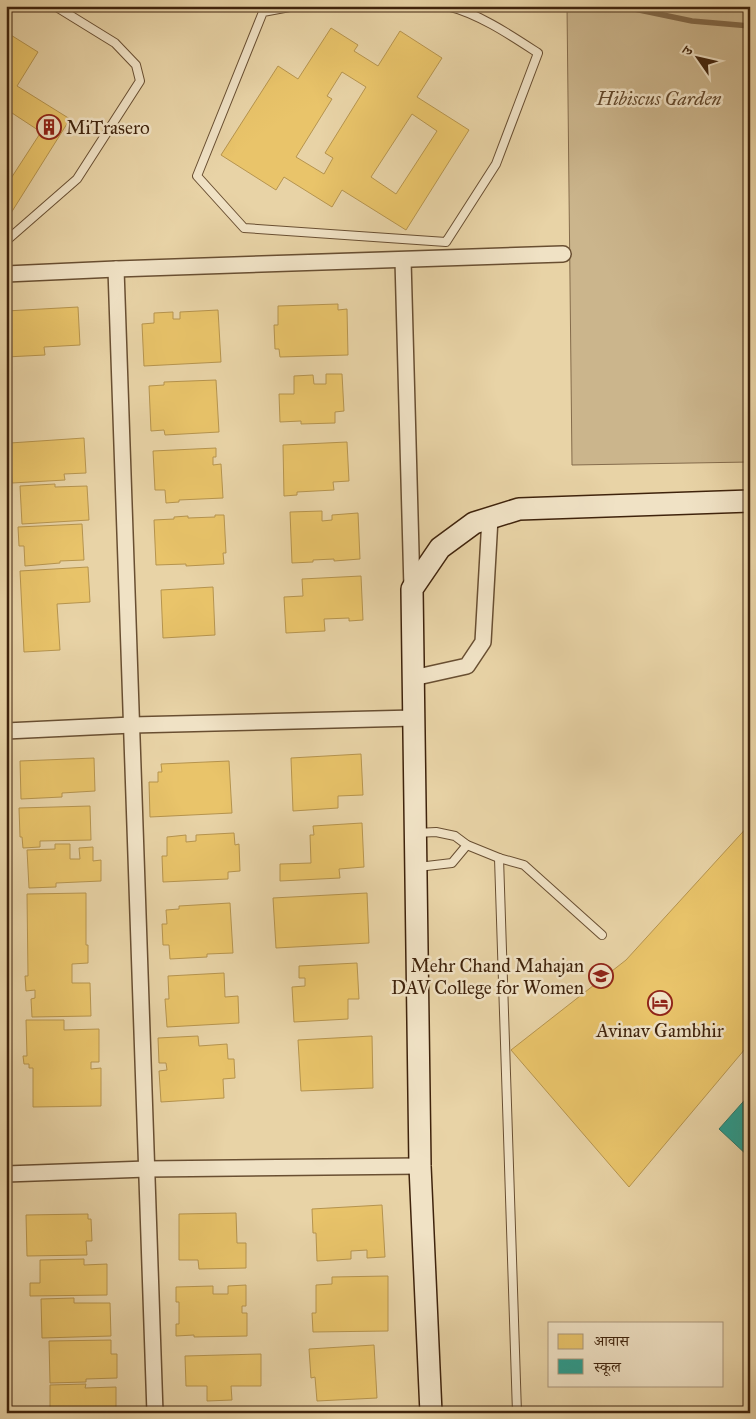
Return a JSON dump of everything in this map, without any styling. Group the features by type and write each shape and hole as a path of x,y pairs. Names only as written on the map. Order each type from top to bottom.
{"street":[{"path":"6,274 563,254"},
{"path":"402,260 414,678 420,1166 430,1413"},
{"path":"116,269 155,1413"},
{"path":"412,589 440,548 474,523 519,509 750,501"},
{"path":"414,678 467,666 483,642 490,518"},
{"path":"6,731 132,725 414,718"},
{"path":"6,1174 147,1169 420,1166"}],"lane":[{"path":"6,241 77,178 140,80 136,65 116,43 54,6"},
{"path":"295,6 263,12 197,176 244,228 446,242 496,164 538,53 501,30 459,9 447,6"},
{"path":"415,833 436,832 455,836 467,845 499,858 524,865 602,935"},
{"path":"415,868 452,863 467,845"},
{"path":"499,858 517,1413"}],"green space":[{"name":"Hibiscus Garden","path":"567,6 750,6 750,462 572,465"}],"building: आवास":[{"path":"331,28 358,45 354,51 378,66 400,31 442,58 417,97 469,130 406,230 342,190 332,207 284,177 276,190 221,155 278,66 298,79","holes":["342,72 366,87 325,153 333,158 324,174 296,157 332,99 327,96","412,114 437,131 396,194 371,177"]},
{"name":"MiTrasero","path":"6,32 38,52 17,86 70,119 6,221 6,186 41,132 12,113 6,122"},
{"path":"338,304 338,310 347,309 348,355 280,357 279,349 275,349 274,325 278,325 278,306"},
{"path":"78,307 80,345 44,347 45,355 6,357 6,311"},
{"path":"218,310 221,362 144,366 142,324 154,323 154,313 173,312 173,319 180,319 180,312"},
{"path":"326,374 342,374 344,411 335,412 335,423 301,424 301,421 280,422 279,394 294,394 294,376 313,375 314,384 326,384"},
{"path":"216,380 219,432 165,435 164,430 151,431 149,386 164,385 164,382"},
{"path":"84,438 86,473 64,474 65,480 12,483 10,443"},
{"path":"347,442 349,481 333,482 334,490 297,492 297,495 284,496 283,445"},
{"path":"216,448 216,457 213,457 213,465 221,464 223,498 179,500 179,502 166,503 165,490 155,490 153,451"},
{"path":"55,484 55,487 87,486 89,520 22,524 20,486"},
{"path":"322,511 322,521 332,520 332,515 358,513 360,559 313,560 313,562 292,563 290,512"},
{"path":"215,515 224,515 226,553 223,553 224,564 156,565 154,520 188,516 188,518 215,517"},
{"path":"82,524 84,560 25,566 24,546 19,546 18,527"},
{"path":"88,567 90,602 57,604 60,650 24,652 20,571"},
{"path":"361,576 363,620 349,621 349,618 324,619 325,631 286,633 284,597 303,596 302,579"},
{"path":"213,587 215,635 163,638 161,590"},
{"path":"361,754 363,795 338,796 338,808 293,811 291,758"},
{"path":"94,758 95,791 62,793 62,797 21,799 20,761"},
{"path":"229,761 232,813 150,817 149,782 158,782 158,772 162,772 161,764"},
{"path":"90,806 91,840 40,841 40,847 23,848 22,837 20,837 19,808"},
{"path":"362,823 364,867 339,869 340,878 280,881 280,864 311,863 310,835 314,835 313,826"},
{"name":"Avinav Gambhir","path":"750,824 750,1046 745,1049 629,1187 511,1050 626,960"},
{"path":"234,833 235,845 239,844 240,871 228,872 228,879 163,882 162,856 167,856 167,837 186,835 186,842 196,841 196,835"},
{"path":"55,844 70,844 70,859 80,859 79,848 93,847 93,861 101,860 101,881 56,883 56,887 29,888 27,850 55,849"},
{"path":"86,893 88,963 72,964 72,983 90,983 91,1016 32,1017 31,999 35,998 35,990 26,991 25,976 28,976 27,894"},
{"path":"367,893 369,943 276,948 273,898"},
{"path":"230,903 233,953 207,954 207,957 170,959 169,945 163,945 162,924 167,924 166,910 179,909 179,906"},
{"path":"357,963 359,999 348,999 348,1019 294,1022 292,987 305,986 305,978 299,978 299,966"},
{"path":"224,973 225,997 238,996 239,1023 167,1027 165,999 169,999 168,976"},
{"path":"26,1020 64,1020 64,1030 99,1029 99,1062 91,1062 91,1069 101,1068 101,1106 33,1107 33,1068 29,1068 29,1064 24,1064 23,1056 27,1056"},
{"path":"198,1036 199,1046 227,1044 228,1059 234,1059 235,1078 223,1079 224,1098 161,1102 159,1071 167,1070 166,1063 159,1063 158,1038"},
{"path":"372,1036 373,1088 301,1091 298,1040"},
{"path":"382,1205 385,1257 367,1258 367,1250 351,1251 351,1259 317,1261 316,1233 313,1233 312,1209"},
{"path":"236,1213 237,1243 246,1243 246,1268 199,1269 198,1260 179,1260 179,1214"},
{"path":"88,1214 88,1219 91,1219 92,1241 86,1241 87,1255 27,1256 26,1215"},
{"path":"84,1259 84,1265 107,1264 107,1295 30,1296 30,1283 40,1283 40,1260"},
{"path":"388,1276 388,1331 313,1332 312,1313 316,1313 316,1285 332,1284 332,1277"},
{"path":"246,1285 246,1306 242,1306 242,1313 247,1313 247,1336 176,1336 176,1324 179,1324 179,1302 176,1302 176,1287 213,1286 213,1294 228,1294 228,1286"},
{"path":"74,1298 74,1303 110,1303 111,1336 42,1338 41,1299"},
{"path":"6,1340 8,1340 9,1380 6,1380"},
{"path":"111,1340 111,1354 117,1354 117,1378 86,1379 86,1382 50,1383 49,1341"},
{"path":"374,1345 377,1398 317,1401 315,1377 311,1378 309,1349"},
{"path":"261,1354 261,1386 231,1386 232,1400 207,1401 207,1386 186,1386 185,1356"},
{"path":"86,1384 85,1388 116,1387 116,1413 50,1413 50,1385"}],"building: स्कूल":[{"path":"750,1094 750,1156 749,1157 719,1129"}],"waterway":[{"path":"620,6 692,21 750,26"}],"place":[{"name":"MiTrasero","path":"49,127"},
{"name":"Mehr Chand Mahajan DAV College for Women","path":"601,976"},
{"name":"Avinav Gambhir","path":"660,1003"}]}
